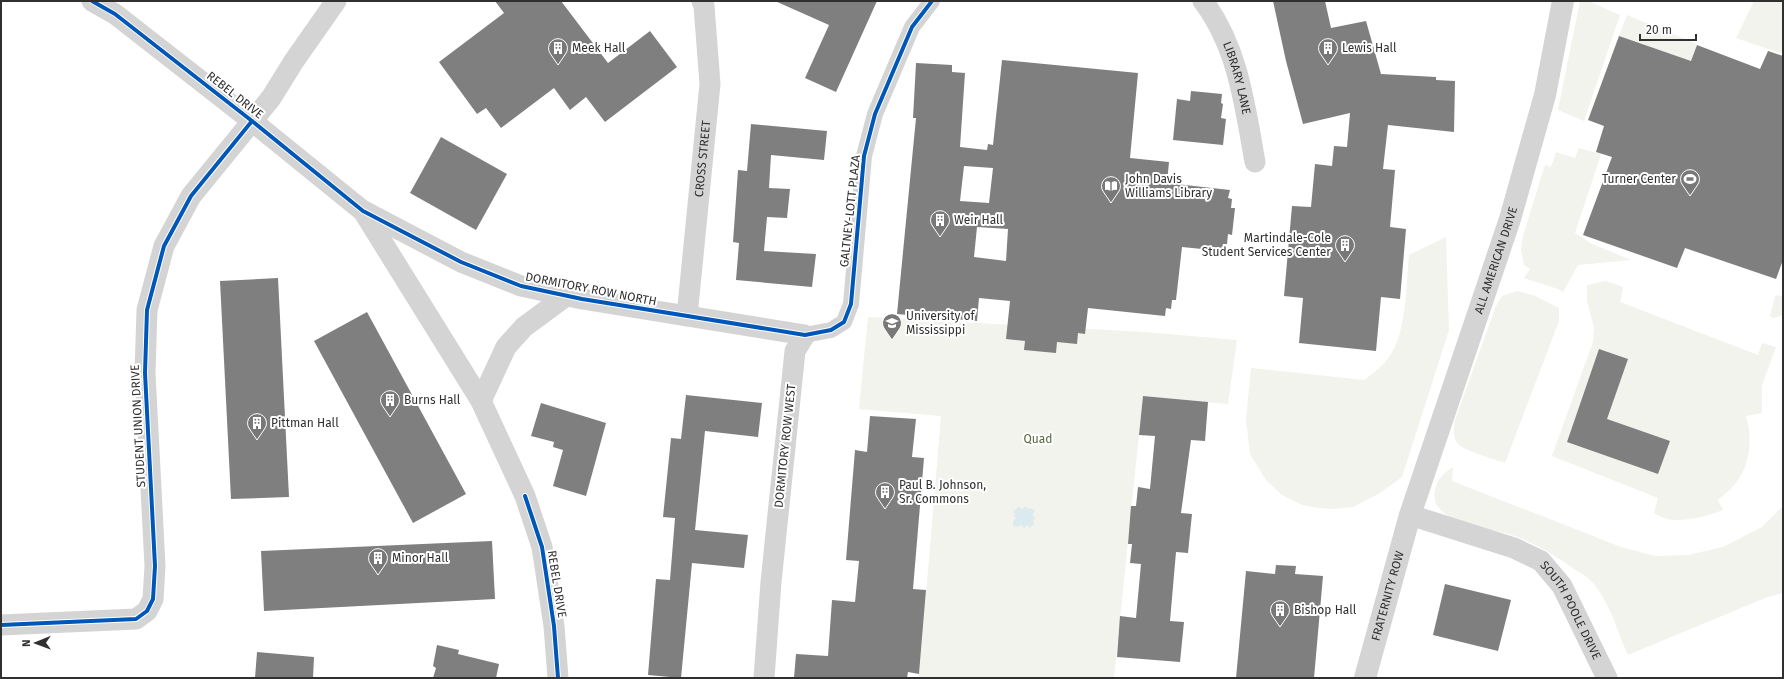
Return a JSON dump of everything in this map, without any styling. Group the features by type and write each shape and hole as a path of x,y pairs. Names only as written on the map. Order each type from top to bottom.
{"street":[{"name":"REBEL DRIVE","path":"92,1 109,7 363,211 481,401 525,496 542,547 554,626 558,678"},
{"name":"STUDENT UNION DRIVE","path":"1,625 136,619 147,611 153,599 155,566 144,373 146,310 164,246 191,196 271,98 336,1"},
{"name":"CROSS STREET","path":"687,316 710,84 704,6 702,1"},
{"name":"GALTNEY-LOTT PLAZA","path":"805,335 831,330 844,322 851,304 864,156 875,114 912,27 932,1"},
{"name":"LIBRARY LANE","path":"1203,1 1214,15 1232,54 1247,112 1255,162"},
{"name":"ALL AMERICAN DRIVE","path":"1410,515 1510,219 1545,95 1563,1"},
{"name":"DORMITORY ROW NORTH","path":"363,211 460,262 521,286 566,296 687,316"},
{"path":"481,401 506,347 524,327 566,296"},
{"path":"687,316 805,335"},
{"name":"DORMITORY ROW WEST","path":"764,678 770,582 796,351 805,335"},
{"name":"FRATERNITY ROW","path":"1365,678 1410,515"},
{"name":"SOUTH POOLE DRIVE","path":"1410,515 1514,548 1541,561 1562,586 1607,678"}],"green space":[{"path":"1580,1 1588,1 1620,15 1584,121 1558,110"},
{"path":"1754,1 1783,1 1783,54 1736,38"},
{"path":"1627,15 1697,44 1691,61 1619,36"},
{"path":"1579,148 1601,154 1575,233 1592,244 1631,260 1578,265 1563,292 1524,278 1530,269 1524,265 1521,249 1523,236 1545,165 1551,167 1556,152 1575,158"},
{"path":"1446,237 1449,330 1402,477 1380,493 1353,507 1335,509 1319,508 1302,505 1282,495 1266,480 1250,454 1246,419 1251,368 1364,380 1385,362 1398,340 1404,312 1409,255"},
{"path":"1606,281 1623,287 1620,302 1758,355 1762,343 1776,347 1762,385 1762,413 1746,416 1750,440 1746,465 1736,483 1718,500 1723,510 1697,518 1679,520 1662,517 1654,513 1658,498 1552,456 1593,342 1594,327 1587,301 1587,285"},
{"path":"1517,291 1533,295 1559,308 1559,321 1505,463 1480,455 1458,444 1454,435 1454,429 1455,420 1496,306 1502,296"},
{"path":"1778,295 1783,297 1783,315 1773,318 1770,316 1775,296"},
{"name":"Quad","path":"868,317 1144,332 1237,340 1228,404 1143,396 1114,677 919,678 941,416 859,409"},
{"path":"1453,467 1452,481 1621,547 1655,556 1688,555 1723,547 1762,527 1783,506 1783,593 1765,598 1628,655 1608,607 1598,589 1587,577 1534,544 1515,536 1456,520 1444,513 1435,501 1435,488 1442,476"}],"shaded area":[{"path":"1025,506 1035,511 1032,515 1036,518 1033,520 1034,524 1029,528 1028,525 1024,528 1022,525 1016,527 1013,525 1013,521 1016,518 1013,516 1016,515 1013,512 1018,507 1023,509"}],"building":[{"name":"Meek Hall","path":"495,1 561,1 608,63 650,31 677,67 605,122 586,97 570,110 554,88 501,128 486,108 477,114 439,62 504,13"},
{"path":"775,1 877,1 836,92 805,78 829,25"},
{"path":"1273,1 1325,1 1331,28 1366,21 1381,74 1436,77 1436,80 1455,81 1454,132 1388,125 1383,169 1395,170 1390,227 1406,229 1400,299 1381,297 1376,351 1299,343 1303,298 1284,296 1292,206 1311,207 1315,164 1332,166 1334,146 1347,147 1350,113 1303,124 1286,61"},
{"name":"Turner Center","path":"1619,36 1691,61 1697,45 1760,69 1768,51 1783,56 1783,260 1776,279 1685,248 1677,268 1583,235 1612,157 1596,152 1604,126 1588,120"},
{"name":"John Davis Williams Library","path":"1002,60 1138,73 1130,158 1169,162 1167,183 1230,190 1228,198 1232,199 1231,208 1235,208 1232,235 1228,234 1227,244 1223,244 1222,251 1182,247 1176,300 1172,300 1171,309 1166,308 1165,316 1088,308 1085,334 1078,333 1077,344 1057,342 1056,353 1024,350 1025,341 1006,339 1010,301 979,298 977,321 897,314 916,118 913,118 916,63 952,65 952,72 965,73 960,147 987,150 988,144 993,145","holes":["964,166 993,168 989,203 960,201","977,227 1008,229 1006,261 974,257"]},
{"path":"1191,91 1222,94 1221,103 1223,104 1221,118 1226,119 1223,145 1173,140 1177,99 1190,101"},
{"path":"751,124 827,131 824,160 771,155 769,188 790,189 787,218 767,217 764,251 816,254 812,287 736,280 739,243 733,242 738,170 747,171"},
{"path":"441,137 507,174 476,230 410,193"},
{"name":"Pittman Hall","path":"278,278 289,497 231,499 220,281"},
{"name":"Burns Hall","path":"367,312 466,494 413,523 314,341"},
{"path":"1599,349 1628,359 1607,419 1670,441 1658,474 1567,442"},
{"path":"686,395 762,403 758,437 705,431 695,530 748,535 744,568 692,563 681,678 648,675 656,579 670,580 675,518 663,517 671,438 681,439"},
{"path":"1143,396 1208,402 1205,441 1191,440 1181,513 1192,514 1188,553 1176,552 1170,621 1184,622 1180,662 1117,657 1120,616 1136,618 1141,564 1130,563 1132,544 1128,544 1131,506 1136,506 1138,487 1150,489 1155,436 1139,435"},
{"path":"541,403 606,423 586,496 553,486 563,450 553,447 554,442 531,436"},
{"name":"Paul B. Johnson, Sr. Commons","path":"870,416 916,419 912,457 924,458 913,589 926,590 919,674 908,672 907,678 794,678 796,654 828,656 832,600 855,602 859,561 846,560 855,450 867,452"},
{"name":"Minor Hall","path":"492,541 495,599 264,611 261,551"},
{"name":"Bishop Hall","path":"1276,565 1296,566 1295,574 1323,576 1314,678 1236,678 1246,571 1275,574"},
{"path":"1445,584 1511,600 1498,651 1433,635"},
{"path":"437,645 459,650 458,654 499,664 496,678 433,678 436,668 433,666"},
{"path":"257,652 314,657 313,678 255,678"}],"cycle path":[{"path":"92,1 115,14 252,121 363,211 461,262 521,286 582,299 805,335 831,330 844,322 851,304 864,156 875,114 912,27 932,1"},
{"path":"1,625 136,619 147,611 153,599 155,566 145,373 147,310 164,246 191,196 252,121"},
{"path":"525,496 542,547 554,626 558,678"}],"place":[{"name":"Meek Hall","path":"558,65"},
{"name":"Lewis Hall","path":"1328,65"},
{"name":"Turner Center","path":"1690,196"},
{"name":"John Davis Williams Library","path":"1111,203"},
{"name":"Weir Hall","path":"940,237"},
{"name":"Martindale-Cole Student Services Center","path":"1345,262"},
{"name":"University of Mississippi","path":"892,340"},
{"name":"Burns Hall","path":"390,417"},
{"name":"Pittman Hall","path":"257,440"},
{"name":"Paul B. Johnson, Sr. Commons","path":"885,509"},
{"name":"Minor Hall","path":"378,575"},
{"name":"Bishop Hall","path":"1280,627"}]}
